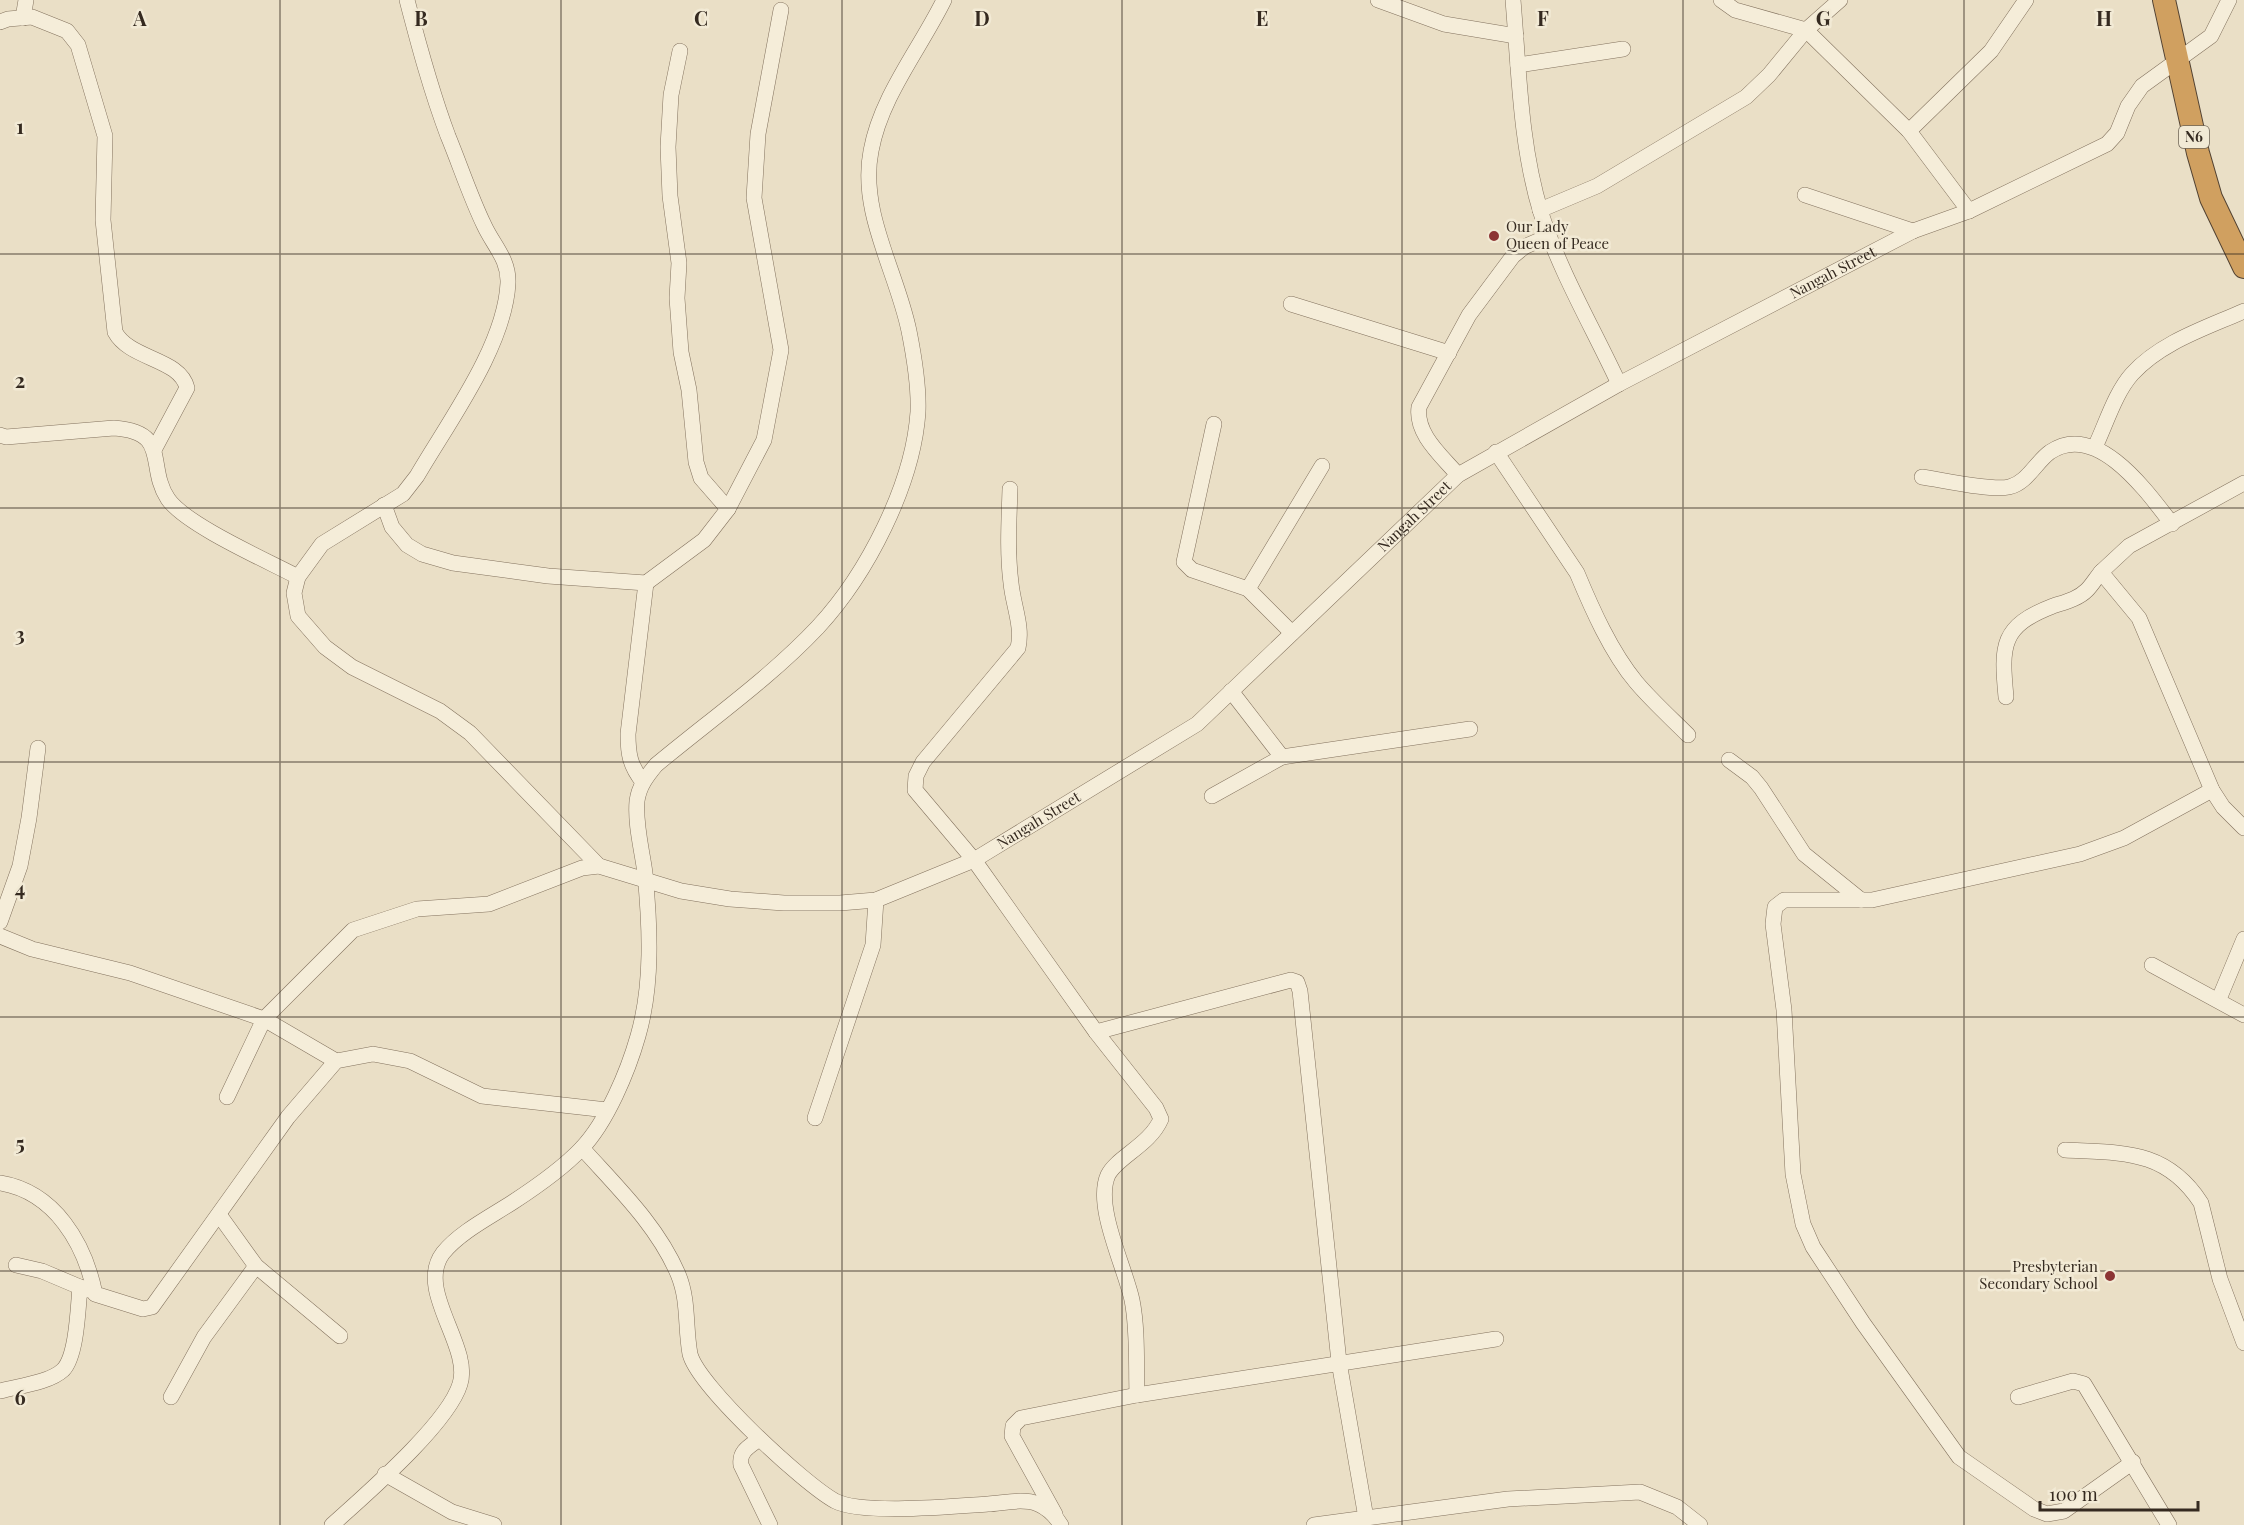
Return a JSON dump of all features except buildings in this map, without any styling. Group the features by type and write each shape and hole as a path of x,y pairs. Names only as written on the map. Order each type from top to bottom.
{"highway":[{"name":"N6","path":"2164,0 2211,198 2244,267"}],"street":[{"path":"23,18 26,0"},
{"path":"407,0 424,65 447,132 484,226 506,261 508,282 495,342 417,476 403,494 321,544 298,577 294,593 298,616 325,647 352,667 440,711 470,733 599,866"},
{"path":"332,1525 432,1428 455,1398 461,1382 460,1360 437,1290 437,1269 442,1255 454,1242 522,1196 582,1148 607,1110 628,1067 647,994 645,878 637,819 637,799 643,782 656,765 782,662 818,627 850,589 902,486 915,437 918,409 909,332 900,294 872,207 869,177 871,151 879,123 892,95 944,0"},
{"path":"1378,0 1453,27 1516,36"},
{"path":"1513,0 1528,152 1540,210 1549,236 1619,384"},
{"path":"1721,0 1735,10 1806,30 1909,131 1969,211"},
{"path":"1540,210 1597,186 1746,97 1769,75 1806,30 1840,0"},
{"path":"1909,131 1991,51 2026,0"},
{"name":"Nangah Street","path":"599,866 645,878 681,891 730,899 784,903 876,900 974,860 1183,733 1231,691 1458,475 1619,384 1913,231 1969,211 2107,144 2117,133 2127,106 2142,86 2211,36 2229,0"},
{"path":"384,505 392,527 407,545 422,554 453,563 548,576 646,583 704,540 728,509 764,440 781,350 754,198 758,134 781,10"},
{"path":"0,22 32,17 67,31 78,45 105,136 103,220 114,332 120,342 130,349 176,370 185,379 187,388 155,448"},
{"path":"1518,64 1623,49"},
{"path":"680,51 671,95 668,147 670,196 679,263 677,298 681,352 689,390 696,462 701,478 728,509"},
{"path":"1805,195 1913,231"},
{"path":"1458,475 1429,440 1418,421 1419,407 1469,315 1513,256 1524,247 1549,236"},
{"path":"1291,304 1449,353"},
{"path":"2095,447 2118,396 2131,375 2150,358 2173,343 2244,311"},
{"path":"1214,424 1184,562 1192,570 1248,589 1292,633"},
{"path":"0,435 130,429 144,435 155,448 160,483 169,501 218,536 298,577"},
{"path":"1922,477 2006,488 2025,477 2050,452 2063,446 2095,447 2112,456 2172,524"},
{"path":"1496,452 1577,573 1584,592 1636,682 1688,735"},
{"path":"1248,589 1322,466"},
{"path":"2006,697 2002,662 2014,628 2028,616 2075,598 2086,590 2101,572 2129,546 2244,483"},
{"path":"1010,489 1008,546 1011,584 1021,636 1018,648 923,762 916,776 915,790 974,860 1096,1032 1156,1108 1161,1119 1155,1132 1109,1174 1105,1191 1106,1211 1132,1301 1137,1395"},
{"path":"2101,572 2139,618 2212,790 2223,807 2244,828"},
{"path":"643,782 632,769 628,755 628,734 646,583"},
{"path":"1231,691 1282,758"},
{"path":"1212,796 1282,758 1470,729"},
{"path":"0,922 20,866 38,748"},
{"path":"1729,760 1756,782 1804,854 1861,900"},
{"path":"2133,1462 2064,1511 2047,1514 2034,1509 1959,1456 1863,1323 1813,1247 1803,1224 1792,1165 1784,1010 1773,924 1775,908 1784,900 1861,900 2080,854 2124,837 2212,790"},
{"path":"226,1097 264,1019 353,930 417,909 489,904 582,868 599,866"},
{"path":"815,1118 873,945 876,900"},
{"path":"0,936 32,949 130,973 264,1019 336,1061"},
{"path":"2219,999 2244,939"},
{"path":"2152,965 2219,999 2244,1015"},
{"path":"1096,1032 1291,980 1297,982 1306,1039 1339,1362 1366,1518"},
{"path":"16,1265 42,1271 95,1294 143,1309 152,1307 220,1216 288,1117 336,1061 373,1054 410,1061 482,1096 607,1110"},
{"path":"582,1148 639,1211 662,1243 678,1273 685,1294 690,1355 698,1370 758,1440 835,1501 846,1504 935,1508 1018,1501 1037,1504 1058,1520"},
{"path":"2065,1150 2129,1154 2149,1158 2161,1163 2194,1192 2201,1203 2220,1279 2244,1343"},
{"path":"0,1183 14,1186 51,1206 84,1254 95,1294"},
{"path":"220,1216 256,1266 340,1336"},
{"path":"171,1396 204,1337 256,1266"},
{"path":"0,1391 53,1376 63,1369 71,1356 80,1287"},
{"path":"1058,1520 1012,1436 1013,1426 1021,1418 1137,1395 1339,1362 1496,1340"},
{"path":"2018,1397 2073,1381 2084,1384 2169,1525"},
{"path":"758,1440 743,1452 740,1458 741,1465 770,1525"},
{"path":"386,1474 452,1512 494,1525"},
{"path":"1314,1525 1508,1499 1640,1492 1677,1507 1700,1525"}],"place":[{"name":"Our Lady Queen of Peace","path":"1494,236"},
{"name":"Presbyterian Secondary School","path":"2110,1276"}]}
